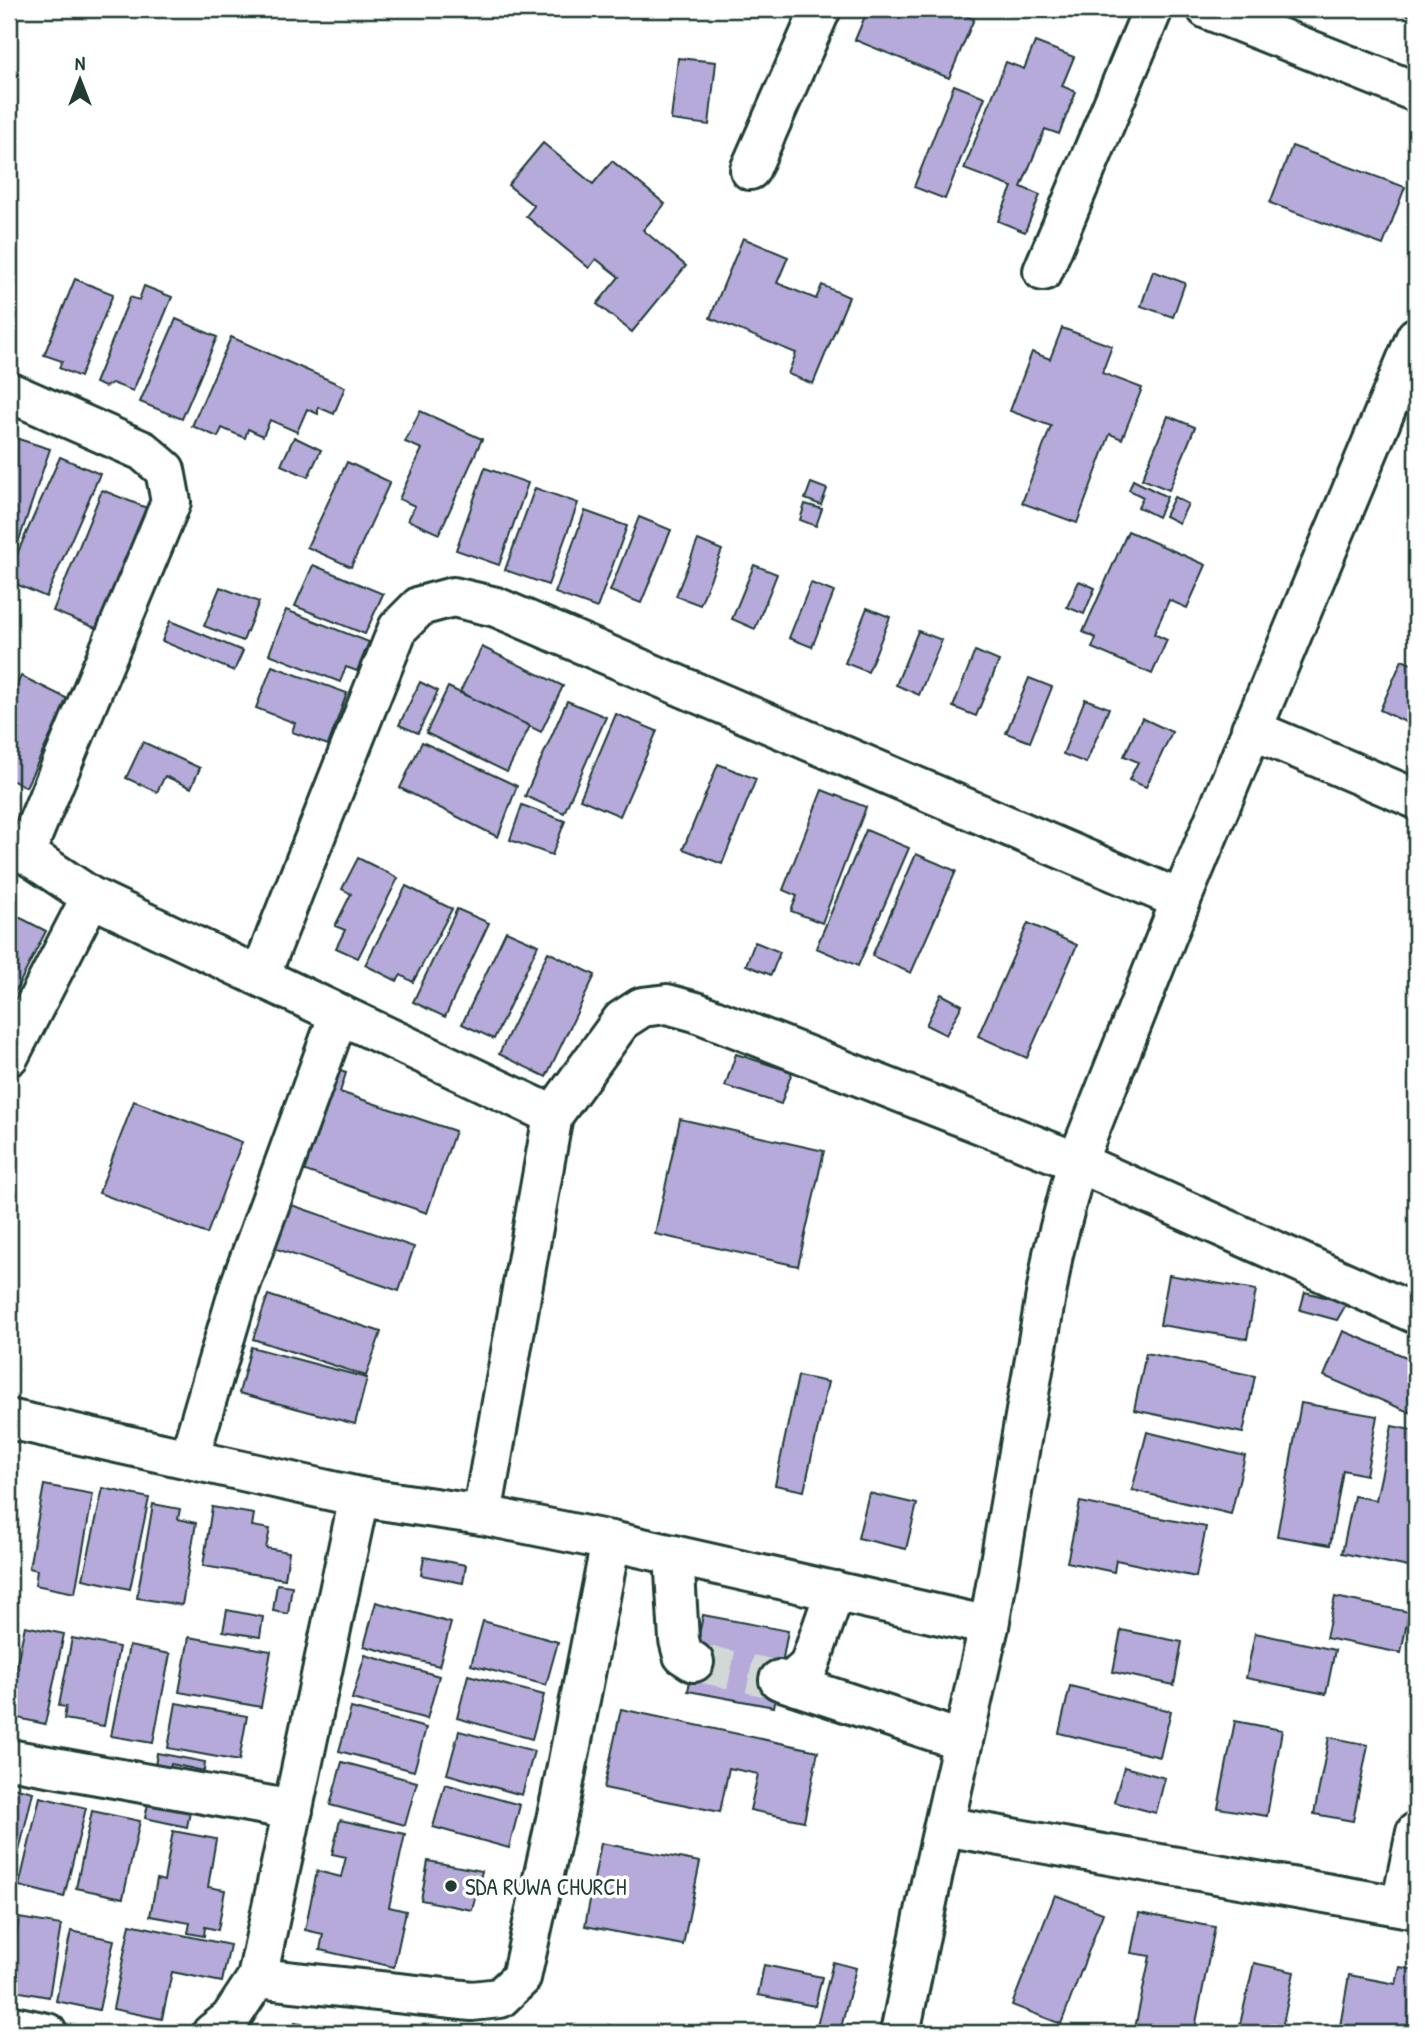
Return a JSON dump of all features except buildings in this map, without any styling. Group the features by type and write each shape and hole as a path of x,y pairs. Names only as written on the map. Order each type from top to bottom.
{"street":[{"path":"750,170 821,9"},
{"path":"1043,271 1153,9"},
{"path":"1207,9 1416,92"},
{"path":"900,2033 989,1626 1053,1254 1077,1162 1251,729 1416,337"},
{"path":"9,392 143,451 165,470 170,502 17,849 91,897 553,1115"},
{"path":"260,976 398,628 420,606 453,597 496,607 1181,900"},
{"path":"1251,729 1416,799"},
{"path":"9,1056 91,897"},
{"path":"482,1515 553,1115 622,1020 642,1007 667,1004 709,1017 1077,1162 1416,1314"},
{"path":"188,1459 241,1283 339,1014"},
{"path":"9,1419 359,1497 482,1515 611,1541 989,1626"},
{"path":"212,2033 230,2019 257,1978 359,1497"},
{"path":"257,1978 472,2001 500,1998 521,1978 561,1797 611,1541"},
{"path":"674,1555 679,1640 683,1655 694,1662"},
{"path":"835,1591 809,1666 784,1681 963,1741"},
{"path":"9,1759 293,1810"},
{"path":"944,1826 1409,1908 1416,1832"},
{"path":"9,2025 47,2033"}],"tunnel":[{"path":"694,1662 779,1680"}],"place":[{"name":"SDA RUWA CHURCH","path":"451,1886"}]}
